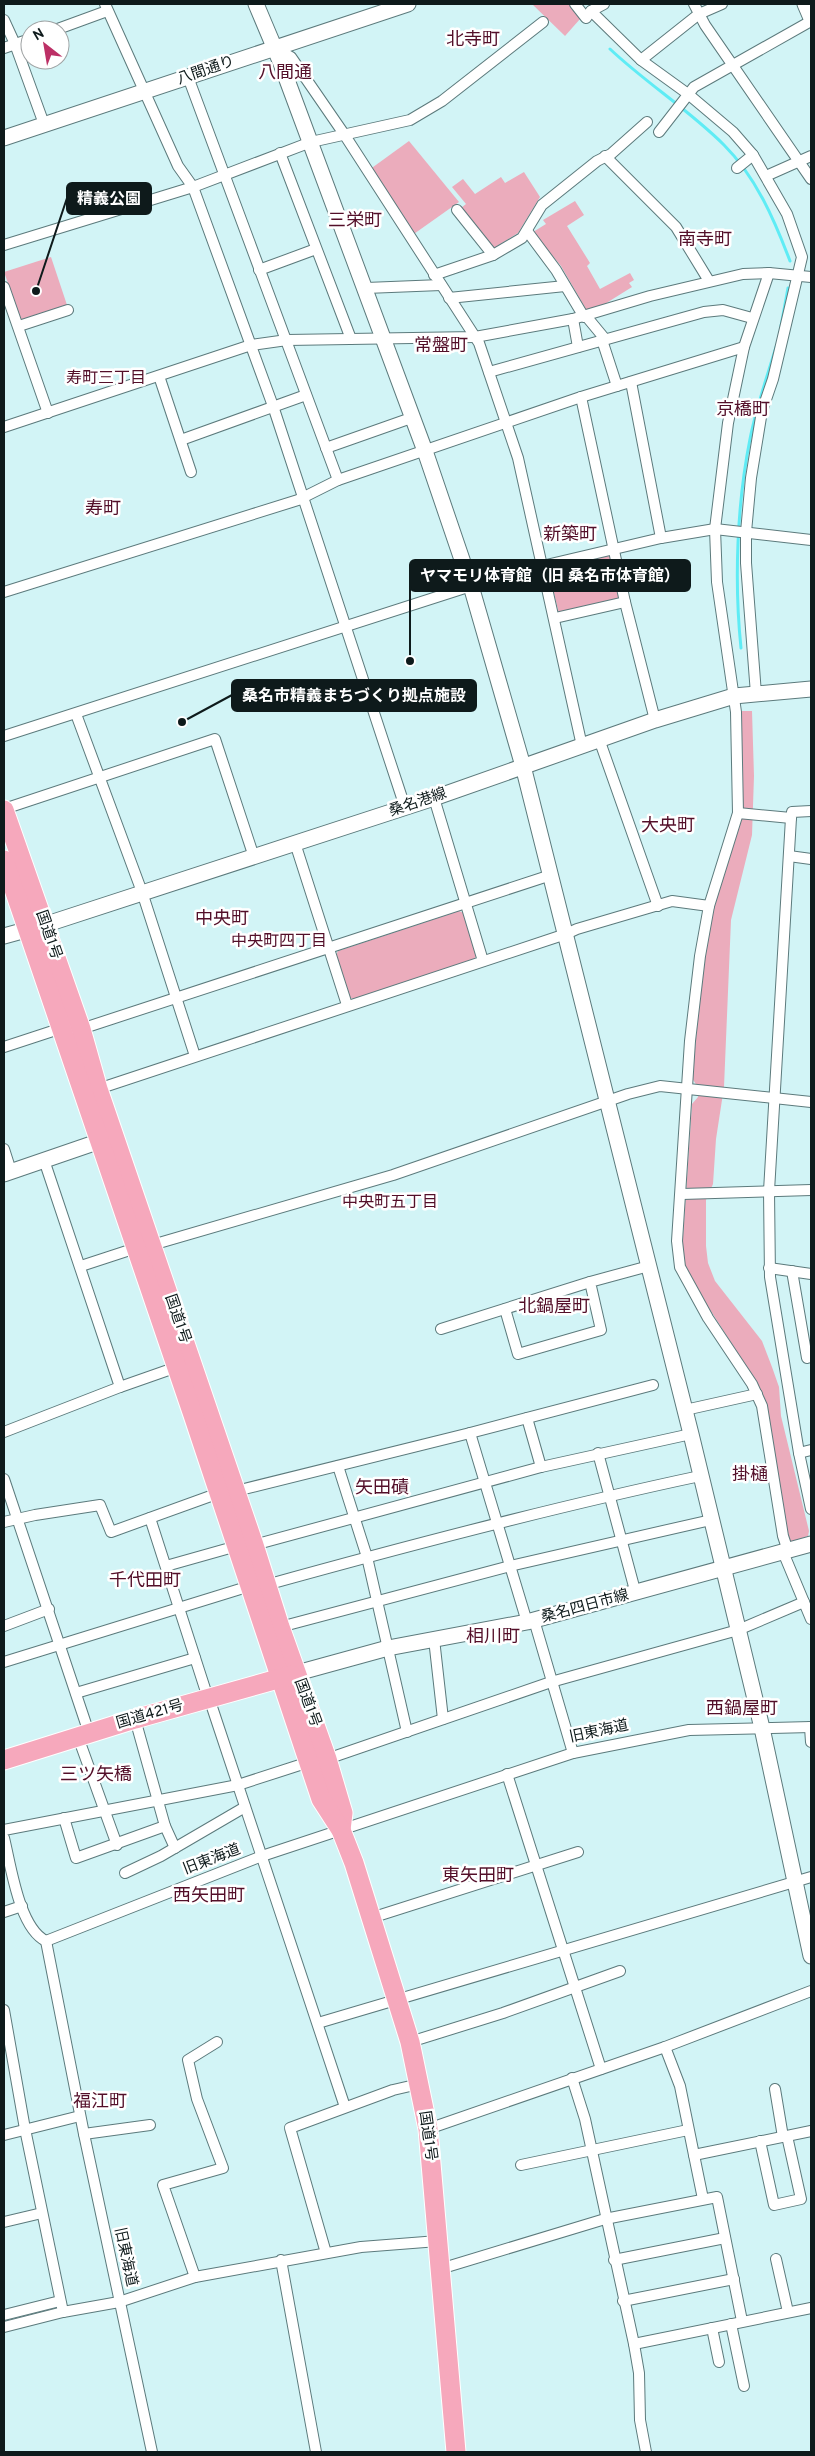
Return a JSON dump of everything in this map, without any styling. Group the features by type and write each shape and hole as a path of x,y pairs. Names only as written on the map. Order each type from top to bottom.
{"highway":[{"name":"国道1号","path":"4,810 62,1028 108,1139 318,1761 321,1798 341,1830 410,2042 428,2129 456,2452"},
{"name":"国道1号","path":"4,860 81,1029 98,1090 108,1139"},
{"name":"国道1号","path":"144,1246 176,1366 228,1492"},
{"name":"国道1号","path":"258,1585 280,1627 289,1676"},
{"name":"国道421号","path":"4,1760 135,1718 289,1676"}],"street":[{"path":"256,4 311,142 414,417 471,586 523,766 691,1434 762,1728 811,1956"},
{"name":"八間通り","path":"4,138 408,4"},
{"path":"574,4 586,18 591,12 604,4"},
{"path":"694,4 811,179"},
{"path":"641,60 699,14 722,4"},
{"path":"659,132 694,87 811,20 805,4"},
{"path":"70,24 106,8 144,91 151,102 178,166 193,186 273,406 405,807"},
{"path":"591,12 641,60 733,132 753,155 787,214 802,257 773,379 762,411 751,478 746,532 756,694"},
{"path":"4,20 15,44 44,124"},
{"path":"4,245 193,186 311,142 410,120 442,101 543,22"},
{"path":"4,48 20,42"},
{"path":"275,48 291,57 344,134 449,298 476,336 490,372 518,458 582,746"},
{"path":"188,77 338,480"},
{"path":"434,275 493,255 522,238 542,205 605,156 611,154 647,122"},
{"path":"280,154 351,339"},
{"path":"740,165 753,155"},
{"path":"605,156 676,227 709,281"},
{"path":"766,176 811,156"},
{"path":"457,210 493,255"},
{"path":"527,231 585,316 604,340 616,386"},
{"path":"259,270 316,250"},
{"path":"769,273 752,318 744,347 728,423 715,529 717,582 734,696 738,813 709,906 694,1004 682,1194 677,1241 680,1267 703,1310 757,1394 762,1406 785,1551 811,1619"},
{"path":"4,427 251,345 287,340 476,336 573,319 709,281 743,274 769,273 811,277"},
{"path":"366,288 441,285"},
{"path":"4,286 48,413"},
{"path":"449,298 566,286"},
{"path":"19,326 68,310"},
{"path":"490,372 704,312 723,310 752,318"},
{"path":"573,319 578,347"},
{"path":"4,592 298,500 302,496 338,480 581,397 744,347"},
{"path":"159,376 191,472"},
{"path":"631,382 661,538"},
{"path":"181,440 306,395"},
{"path":"581,397 625,602 655,720"},
{"path":"326,448 414,417"},
{"path":"4,736 471,586 542,566 661,538 715,529 811,540"},
{"path":"555,618 625,602"},
{"name":"桑名港線","path":"4,936 36,928 434,798 655,720 734,696 811,689"},
{"path":"76,714 142,892 195,1056"},
{"path":"4,810 215,739 254,857"},
{"path":"599,740 658,906"},
{"path":"434,798 483,961"},
{"path":"811,811 792,812 791,818 776,1099 769,1191 769,1268 799,1453 811,1509"},
{"path":"738,813 791,818"},
{"path":"295,844 347,1005"},
{"path":"789,856 811,860"},
{"path":"81,1029 551,875"},
{"path":"98,1090 577,929 672,901 709,906"},
{"path":"4,1047 62,1028"},
{"path":"81,1266 144,1246 393,1175 628,1094 660,1086 811,1102"},
{"path":"4,1149 7,1173 108,1139"},
{"path":"44,1160 120,1387"},
{"path":"682,1194 811,1190"},
{"path":"441,1330 590,1282 649,1266"},
{"path":"769,1268 811,1274"},
{"path":"792,1271 806,1358 811,1357"},
{"path":"505,1309 518,1354 601,1330 590,1282"},
{"path":"4,1432 176,1366"},
{"path":"4,1522 100,1505 111,1532 228,1492 470,1433 653,1385"},
{"path":"685,1410 757,1394"},
{"path":"527,1418 541,1467"},
{"path":"470,1433 510,1566 551,1682 573,1752"},
{"path":"166,1566 541,1467 691,1434"},
{"path":"799,1453 811,1450"},
{"path":"598,1453 636,1594"},
{"path":"338,1466 367,1557 407,1732"},
{"path":"4,1662 258,1585 610,1495 700,1476"},
{"path":"4,1479 76,1693 84,1735 117,1845"},
{"path":"150,1518 208,1698 345,2107"},
{"path":"280,1627 510,1566 711,1520"},
{"name":"桑名四日市線","path":"289,1676 388,1648 530,1621 636,1594 722,1567 811,1544"},
{"path":"4,1830 238,1785 407,1732 551,1682 738,1630 804,1602"},
{"path":"4,1626 48,1609"},
{"path":"434,1639 443,1719"},
{"path":"76,1693 195,1658"},
{"path":"135,1718 157,1800 165,1826 175,1848"},
{"path":"811,1727 811,1742"},
{"name":"旧東海道","path":"152,2452 80,2116 46,1941 262,1856 573,1752 689,1730 811,1727"},
{"path":"507,1774 601,2069"},
{"path":"125,1873 175,1848 245,1807"},
{"path":"64,1818 76,1858 117,1845 165,1826"},
{"path":"4,1838 28,1925 38,1937 46,1941"},
{"path":"371,1918 578,1852"},
{"path":"318,2024 811,1877"},
{"path":"4,1912 22,1906"},
{"path":"410,2042 503,2013 620,1971"},
{"path":"428,2129 665,2047 811,1991"},
{"path":"4,2010 6,2045 62,2307"},
{"path":"195,2277 163,2185 223,2168 197,2099 188,2060 217,2042"},
{"path":"665,2047 680,2086 703,2199"},
{"path":"572,2078 585,2120 623,2302 634,2344 639,2373 640,2420 646,2452"},
{"path":"326,2252 290,2128 345,2107 419,2084"},
{"path":"760,2141 774,2205 801,2200 775,2089"},
{"path":"4,2135 80,2116"},
{"path":"84,2134 150,2125"},
{"path":"521,2165 688,2130"},
{"path":"694,2155 811,2131"},
{"path":"440,2269 605,2219 717,2197 742,2321"},
{"path":"4,2222 42,2213"},
{"path":"614,2260 725,2238"},
{"path":"4,2315 120,2302 195,2277 326,2252 361,2247 438,2241"},
{"path":"776,2259 788,2312"},
{"path":"281,2260 316,2452"},
{"path":"623,2302 734,2279"},
{"path":"4,2327 62,2307"},
{"path":"634,2344 811,2308"},
{"path":"730,2324 744,2386"},
{"path":"712,2328 720,2362"}],"shaded area":[{"path":"532,4 570,4 580,19 565,36"},
{"path":"409,141 459,202 411,236 369,170"},
{"path":"524,172 540,197 518,233 492,249 461,208 466,204 452,187 463,179 475,194 501,177 505,183"},
{"path":"575,201 584,215 567,226 590,263 587,266 600,289 630,273 634,280 629,283 632,287 592,312 587,311 561,266 533,232 546,224 543,220"},
{"path":"51,257 68,308 22,322 4,272"},
{"path":"610,554 620,600 559,614 548,568"},
{"path":"741,711 752,711 754,776 752,835 731,920 724,1087 716,1139 713,1184 706,1200 706,1246 708,1263 715,1281 762,1341 779,1387 781,1416 809,1531 808,1536 790,1542 774,1464 765,1401 753,1377 693,1283 685,1267 682,1252 692,1104 698,1097 697,1086 692,1078 705,949 716,901 741,820"},
{"path":"459,911 464,913 477,955 474,959 353,999 349,997 336,955 338,951"}],"waterway":[{"path":"610,49 711,132 735,157 763,199 790,261"},
{"path":"781,326 788,288"},
{"path":"741,648 737,570 742,490 752,427 776,347"}],"place":[{"name":"精義公園","path":"36,291"},
{"name":"ヤマモリ体育館（旧 桑名市体育館）","path":"410,661"},
{"name":"桑名市精義まちづくり拠点施設","path":"182,722"}],"district":[{"name":"北寺町","path":"473,40"},
{"name":"八間通","path":"285,73"},
{"name":"三栄町","path":"355,221"},
{"name":"南寺町","path":"705,240"},
{"name":"常盤町","path":"441,346"},
{"name":"寿町三丁目","path":"106,379"},
{"name":"京橋町","path":"743,410"},
{"name":"寿町","path":"103,509"},
{"name":"新築町","path":"570,535"},
{"name":"大央町","path":"668,826"},
{"name":"中央町","path":"222,919"},
{"name":"中央町四丁目","path":"279,942"},
{"name":"中央町五丁目","path":"390,1203"},
{"name":"北鍋屋町","path":"554,1307"},
{"name":"掛樋","path":"750,1475"},
{"name":"矢田磧","path":"382,1488"},
{"name":"千代田町","path":"145,1581"},
{"name":"相川町","path":"493,1637"},
{"name":"西鍋屋町","path":"742,1709"},
{"name":"三ツ矢橋","path":"96,1775"},
{"name":"東矢田町","path":"478,1876"},
{"name":"西矢田町","path":"209,1896"},
{"name":"福江町","path":"100,2102"}]}
